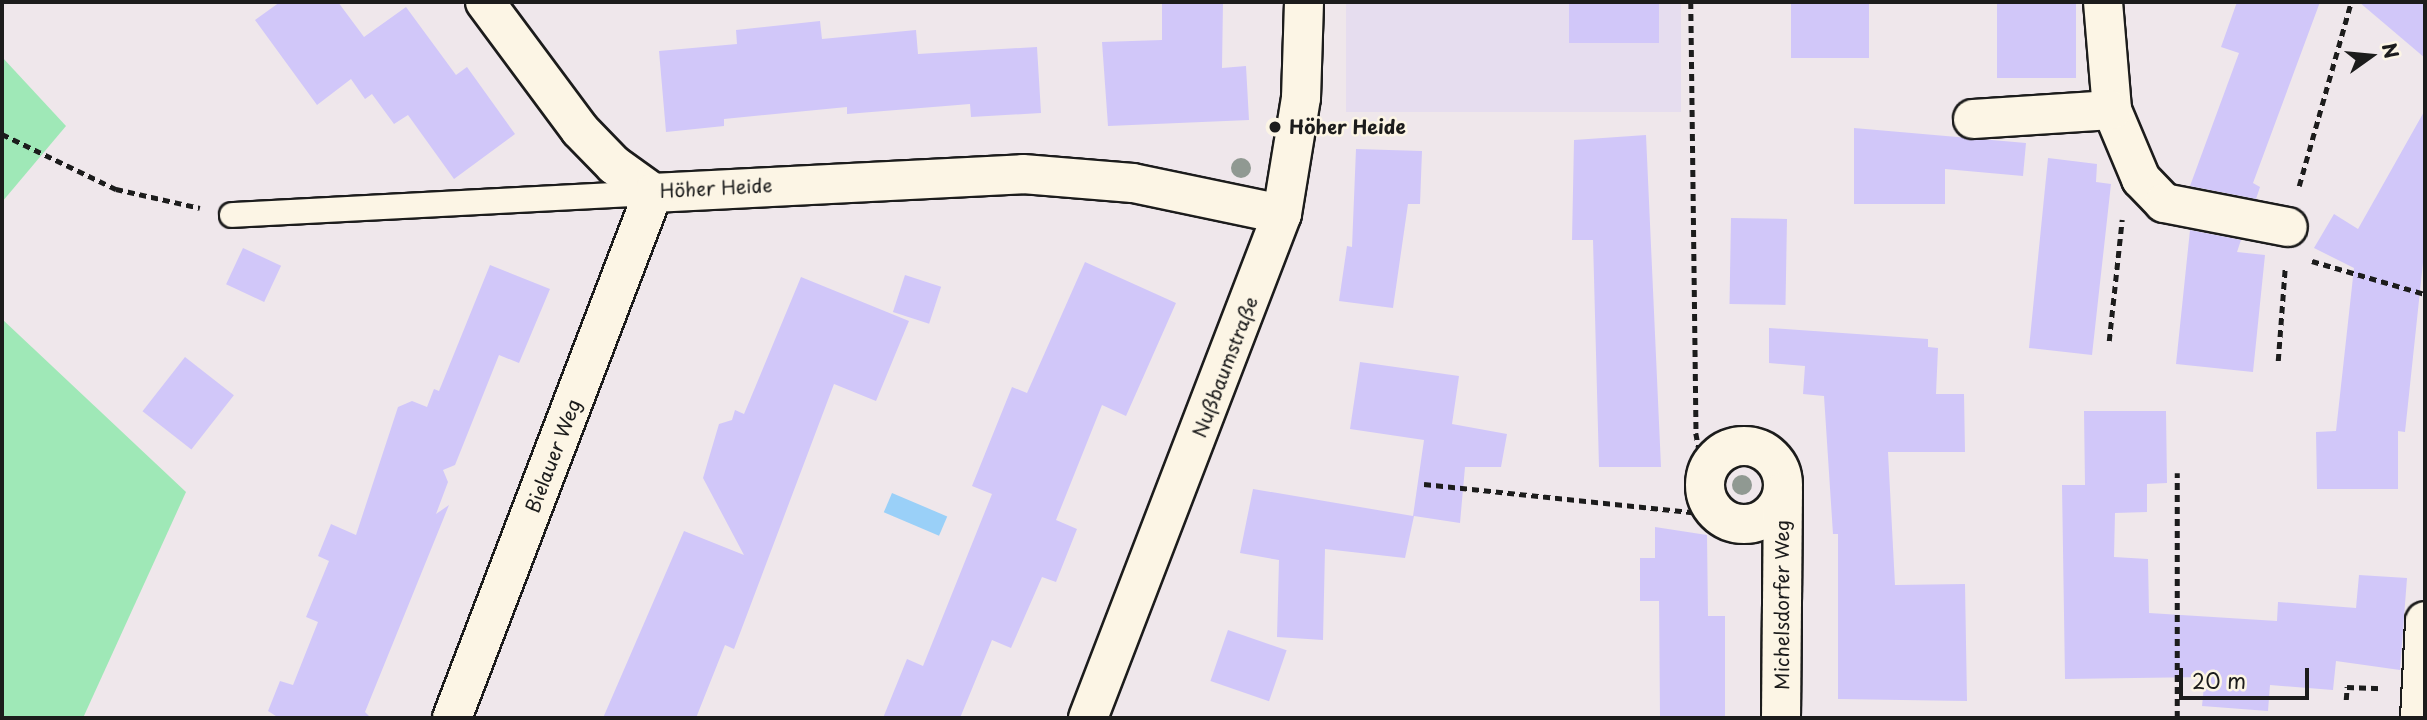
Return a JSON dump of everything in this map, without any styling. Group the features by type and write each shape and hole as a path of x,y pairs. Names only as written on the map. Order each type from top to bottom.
{"street":[{"name":"Höher Heide","path":"485,2 580,130 614,165 653,193 1023,174 1133,183 1282,214"},
{"name":"Nußbaumstraße","path":"1088,718 1282,214 1301,98 1304,2"},
{"path":"2103,2 2112,110 2141,179 2164,204 2288,240"},
{"path":"1973,119 2112,110"},
{"name":"Bielauer Weg","path":"452,718 653,193"},
{"path":"1749,445 1772,457 1783,492 1772,513 1751,523 1712,498 1714,458 1749,445"},
{"name":"Michelsdorfer Weg","path":"1781,718 1783,492"},
{"path":"2420,718 2425,621"}],"lane":[{"path":"232,215 653,193"}],"path":[{"path":"1424,484 1712,498 1696,433 1691,2"},
{"path":"2278,360 2288,240 2350,2"},
{"path":"2,134 116,189 232,215"},
{"path":"2109,341 2123,202 2141,179"},
{"path":"2288,240 2425,294"},
{"path":"2177,474 2177,718"},
{"path":"2346,700 2347,687"}],"shaded area":[{"path":"1346,2 1681,2 1681,112 1346,112"}],"green space":[{"path":"2,57 66,126 2,202"},
{"path":"2,319 186,492 83,718 2,718"}],"water":[{"path":"892,493 947,516 939,536 884,512"}],"building":[{"path":"280,2 338,2 364,37 406,7 456,75 467,67 515,134 454,179 408,115 394,124 372,94 365,99 351,79 317,105 255,20"},
{"path":"1162,2 1223,2 1222,68 1246,66 1249,120 1108,126 1102,42 1162,40"},
{"path":"1569,2 1659,2 1659,43 1569,43"},
{"path":"1791,2 1869,2 1869,58 1791,58"},
{"path":"1997,2 2076,2 2076,78 1997,78"},
{"path":"2237,2 2320,2 2253,183 2260,187 2256,199 2190,186 2239,53 2221,47"},
{"path":"2359,2 2425,2 2425,58"},
{"path":"820,21 822,39 916,30 918,54 1037,47 1041,113 971,117 970,104 847,114 847,107 724,119 724,126 666,132 659,51 737,44 736,30"},
{"path":"2425,110 2425,244 2405,432 2398,431 2398,489 2317,489 2316,432 2336,431 2354,268 2314,248 2334,214 2358,229"},
{"path":"1854,128 2026,143 2023,176 1945,169 1945,204 1854,204"},
{"path":"1646,135 1661,467 1599,467 1593,240 1572,240 1574,140"},
{"path":"1356,149 1422,151 1420,204 1408,204 1393,308 1339,301 1347,246 1352,247"},
{"path":"2048,158 2097,164 2096,182 2111,184 2092,355 2029,348"},
{"path":"1731,218 1787,219 1785,305 1729,304"},
{"path":"2190,230 2241,240 2237,252 2265,255 2253,372 2176,364"},
{"path":"243,248 281,266 264,302 226,284"},
{"path":"1085,262 1176,303 1126,416 1102,405 1056,520 1077,529 1056,582 1042,577 1011,648 992,640 960,718 883,718 907,659 923,666 992,494 972,486 1012,387 1027,393"},
{"path":"490,265 550,289 519,363 499,355 455,465 443,470 448,482 436,514 449,505 365,712 371,718 279,718 268,711 280,681 293,685 318,622 306,617 329,561 318,556 331,524 356,535 398,407 412,401 427,407 434,389 439,391"},
{"path":"905,275 941,287 929,324 893,312"},
{"path":"801,277 909,321 876,401 834,384 734,649 725,645 696,718 603,718 684,531 744,555 703,478 719,424 732,420 735,410 744,414"},
{"path":"1769,328 1928,339 1928,347 1938,348 1936,394 1964,394 1965,452 1888,452 1895,585 1965,584 1967,701 1838,699 1838,534 1833,534 1824,396 1803,394 1805,366 1769,363"},
{"path":"185,357 234,395 191,450 143,411"},
{"path":"1360,362 1459,376 1452,424 1507,434 1501,467 1465,467 1460,523 1414,516 1405,558 1325,549 1323,640 1277,637 1279,560 1240,553 1253,489 1413,516 1424,440 1350,429"},
{"path":"2084,411 2166,411 2167,483 2147,484 2147,512 2115,513 2114,557 2148,559 2149,613 2277,621 2278,602 2356,608 2359,575 2407,578 2400,670 2336,661 2333,690 2270,685 2268,711 2202,706 2205,677 2065,679 2062,485 2085,485"},
{"path":"1655,527 1707,535 1708,616 1725,616 1725,718 1660,718 1659,601 1640,601 1640,558 1655,558"},
{"path":"1228,630 1287,650 1269,701 1210,681"}],"place":[{"name":"Höher Heide","path":"1275,127"}]}
